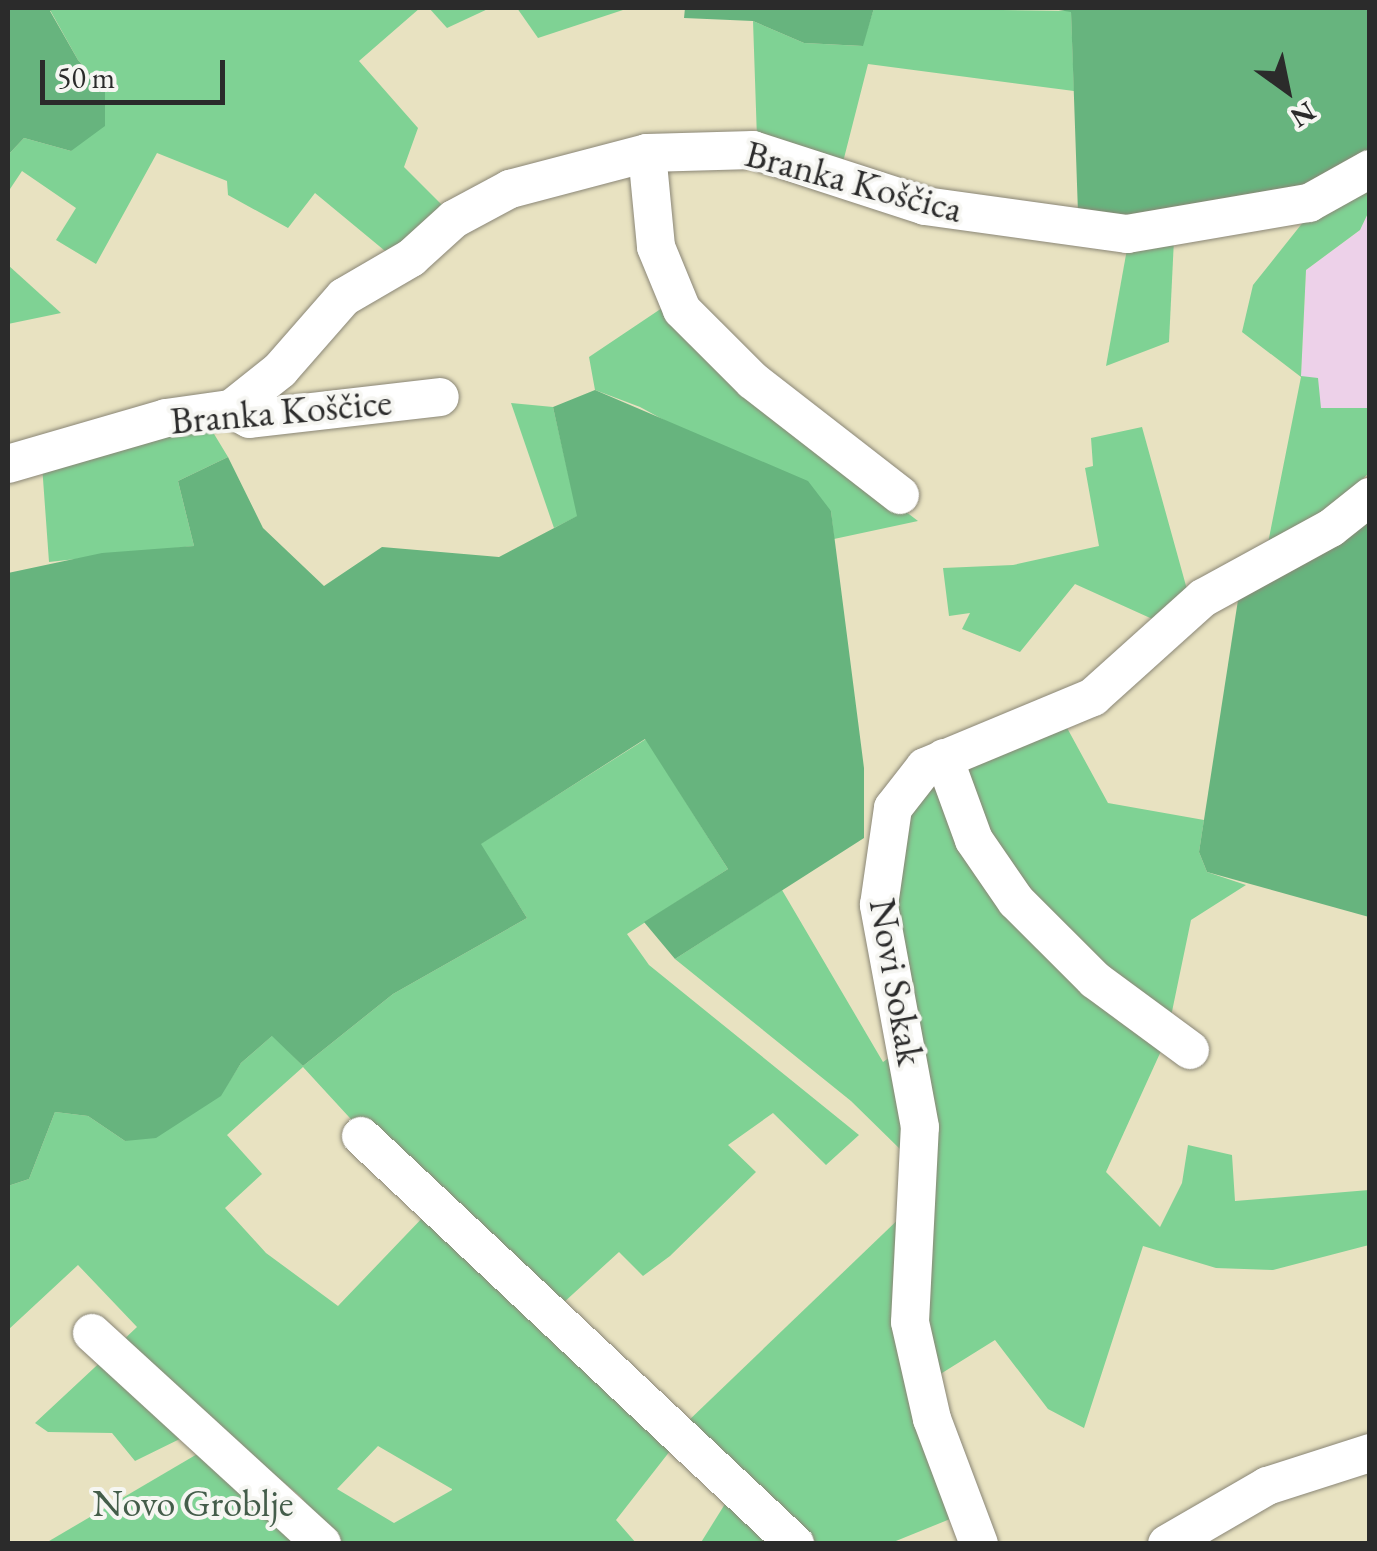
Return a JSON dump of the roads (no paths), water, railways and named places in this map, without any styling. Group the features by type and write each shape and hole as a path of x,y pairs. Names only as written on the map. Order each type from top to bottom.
{"street":[{"name":"Branka Koščica","path":"231,409 280,370 335,305 411,258 454,219 510,189 647,152 754,150 925,206 1127,234 1309,202 1370,168"},
{"path":"647,152 656,247 682,310 753,381 900,495"},
{"name":"Branka Koščice","path":"8,464 155,421 231,409 250,419 440,397"},
{"name":"Novi Sokak","path":"979,1544 915,1360 908,1279 920,1127 879,904 893,808 907,782 944,758 1093,698 1203,598 1331,528 1370,497"},
{"path":"944,758 974,840 1016,901 1095,980 1190,1050"},
{"path":"361,1136 794,1544"},
{"path":"92,1334 322,1544"},
{"path":"1167,1544 1267,1486 1370,1453"}],"park label":[{"name":"Novo Groblje","path":"193,1503"}]}
